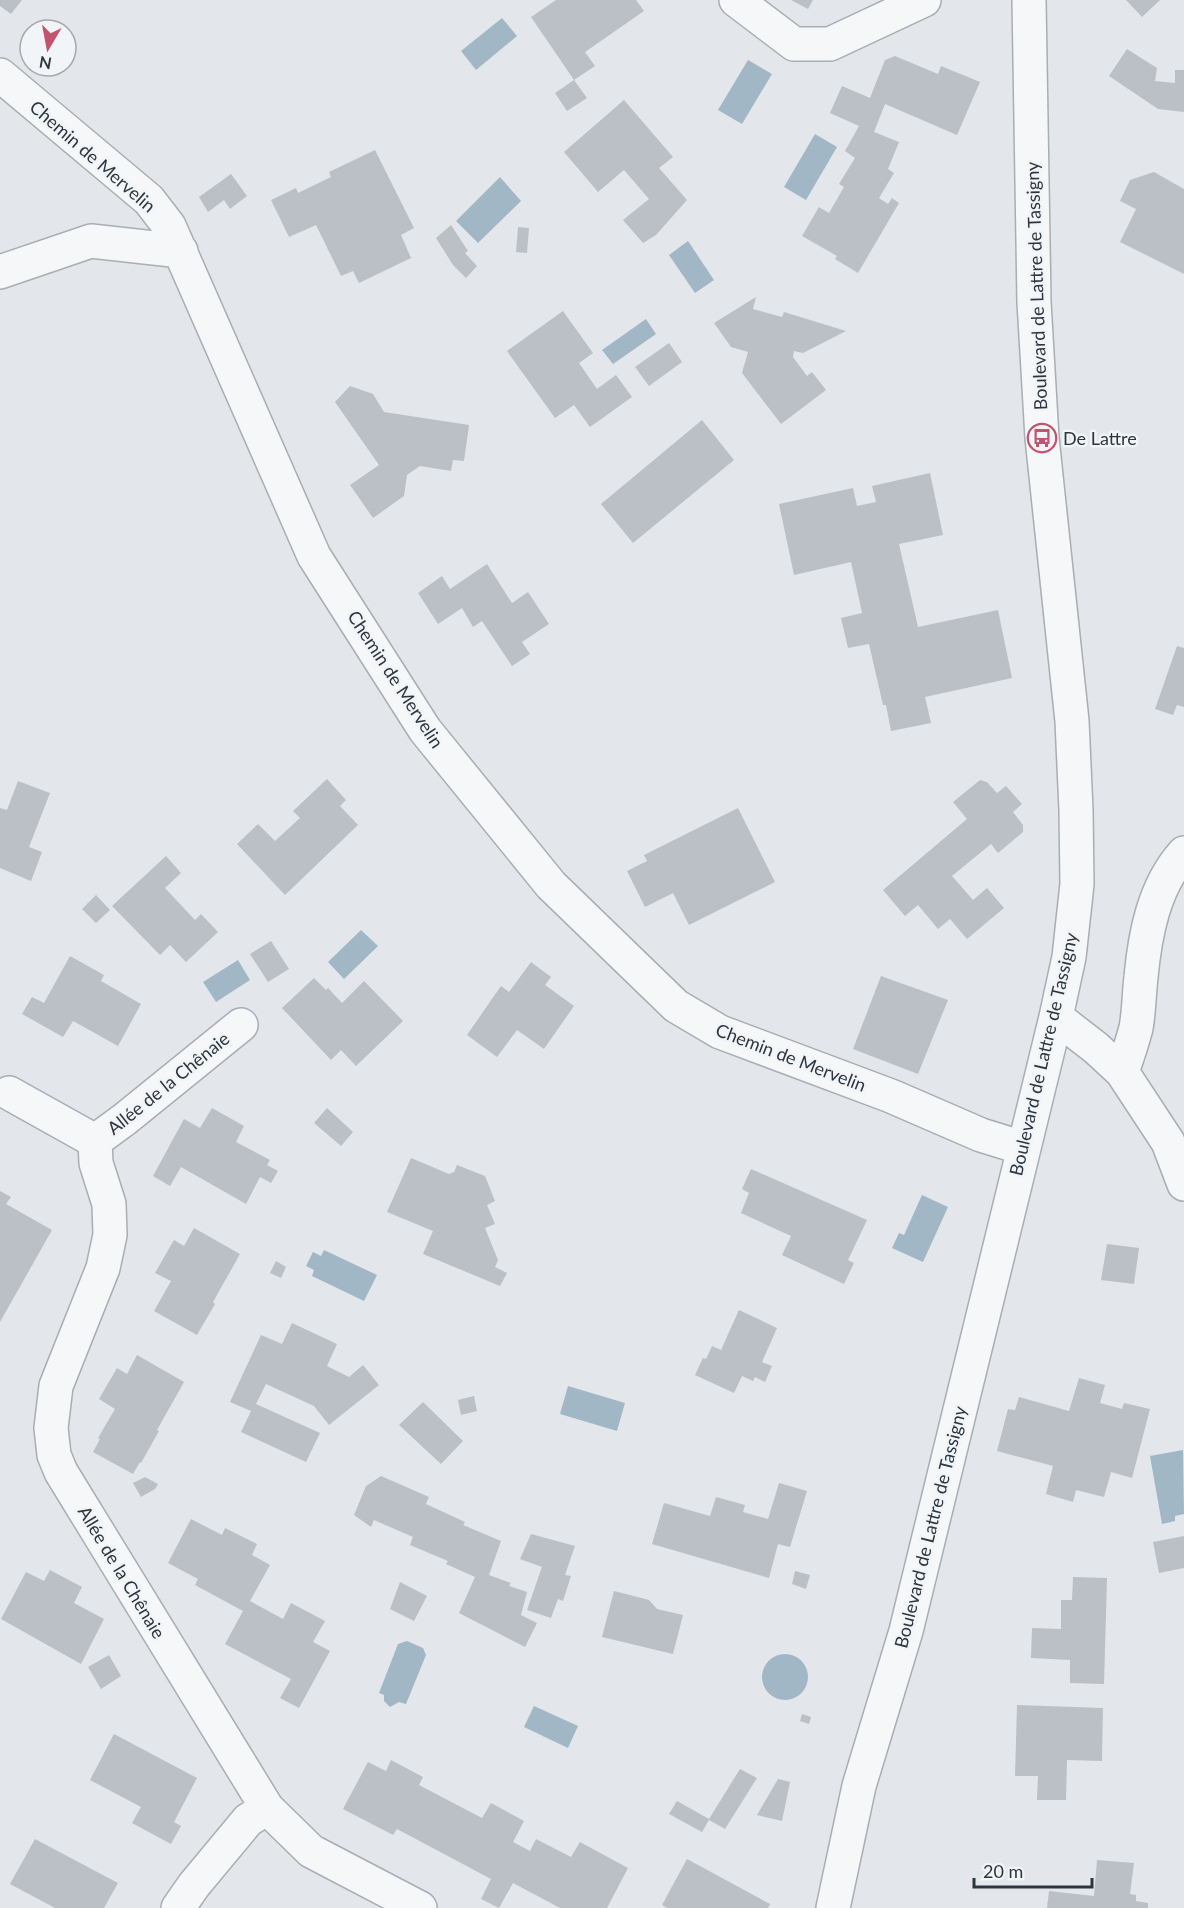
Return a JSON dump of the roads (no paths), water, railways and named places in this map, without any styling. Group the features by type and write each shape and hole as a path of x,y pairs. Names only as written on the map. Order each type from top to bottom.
{"street":[{"path":"736,0 794,44 830,44 924,0"},
{"name":"Boulevard de Lattre de Tassigny","path":"832,1908 859,1786 906,1631 1056,1017 1068,957 1077,884 1072,721 1042,438 1034,302 1029,0"},
{"name":"Chemin de Mervelin","path":"0,75 148,200 169,226 314,556 425,730 551,885 676,1006 720,1032 891,1096 981,1135 1023,1148"},
{"path":"0,272 91,241 181,251"},
{"path":"1122,1072 1136,1027 1142,964 1160,887 1172,866 1184,853"},
{"path":"1056,1017 1088,1041 1122,1072 1168,1142 1184,1184"},
{"name":"Allée de la Chênaie","path":"95,1141 241,1025"},
{"name":"Allée de la Chênaie","path":"9,1093 95,1141"},
{"name":"Allée de la Chênaie","path":"95,1141 96,1163 109,1204 110,1235 103,1268 56,1386 51,1428 54,1455 61,1472 267,1808 311,1851 420,1908"},
{"path":"178,1908 248,1820 267,1808"}],"water":[{"path":"502,18 517,36 476,70 461,51"},
{"path":"748,60 772,74 742,124 718,110"},
{"path":"815,134 837,147 806,200 784,187"},
{"path":"500,177 521,201 478,243 456,221"},
{"path":"688,241 714,280 695,293 669,255"},
{"path":"646,319 656,334 613,364 602,350"},
{"path":"361,930 378,946 344,979 328,962"},
{"path":"238,960 250,980 216,1002 203,982"},
{"path":"922,1195 948,1207 923,1262 892,1248 899,1233 904,1235"},
{"path":"324,1250 377,1275 364,1301 312,1276 314,1270 306,1266 313,1252 321,1256"},
{"path":"568,1386 625,1403 617,1431 560,1414"},
{"path":"1183,1450 1184,1514 1175,1516 1175,1521 1162,1524 1150,1456"},
{"path":"407,1641 423,1648 426,1655 406,1704 399,1702 390,1707 384,1701 384,1695 379,1693 398,1644"},
{"path":"785,1654 794,1655 802,1660 807,1668 807,1686 802,1694 794,1699 785,1700 776,1699 768,1694 763,1686 762,1677 763,1668 768,1660 776,1655"},
{"path":"534,1706 578,1726 568,1748 524,1727"}],"place":[{"name":"De Lattre","path":"1042,438"}]}
